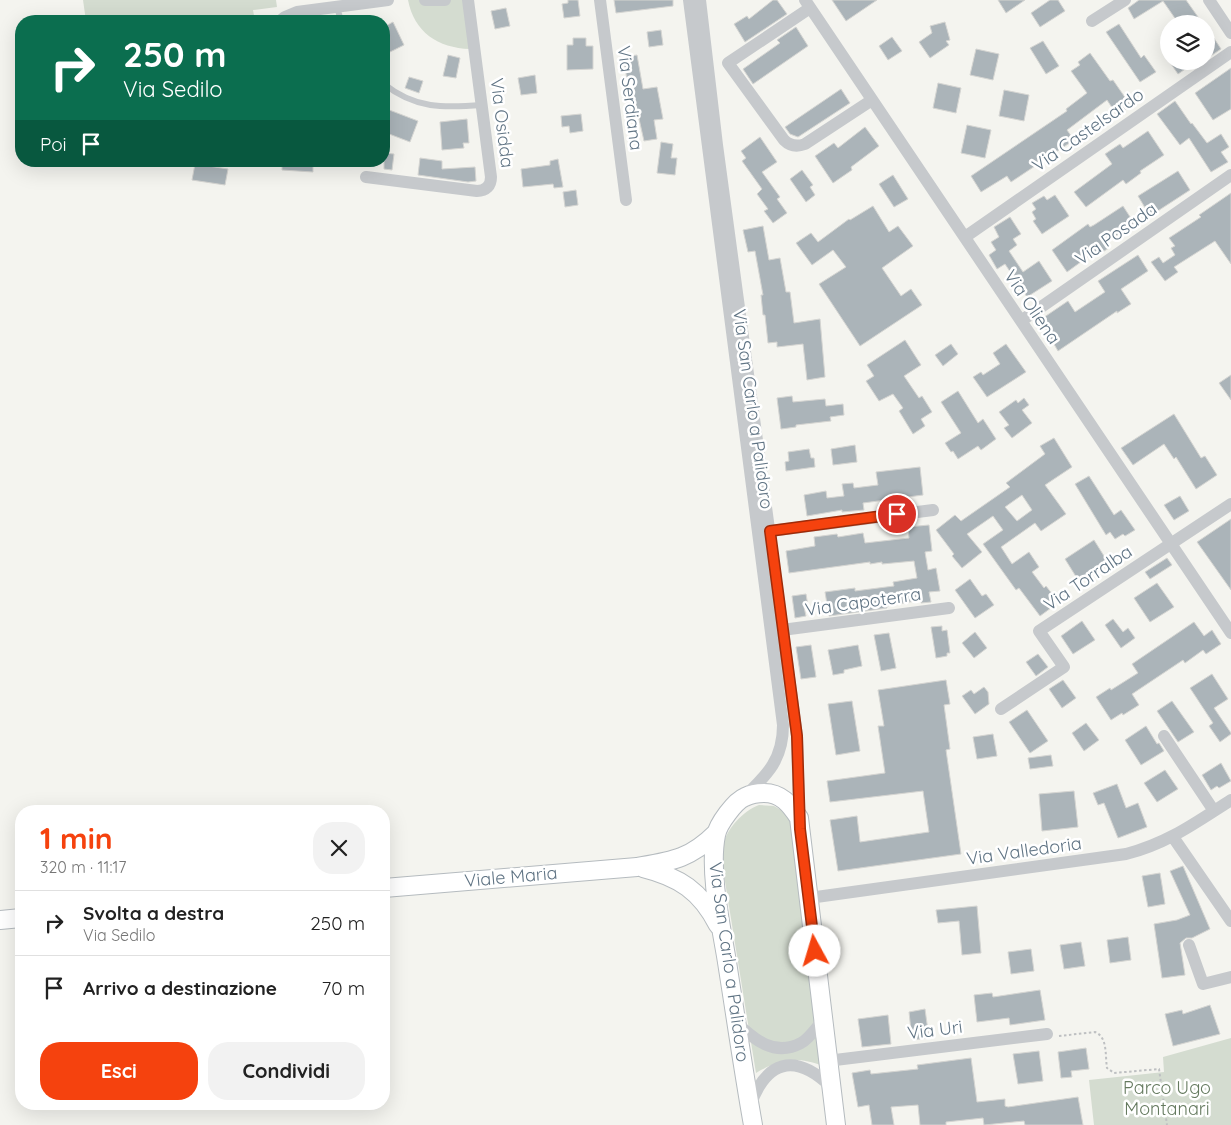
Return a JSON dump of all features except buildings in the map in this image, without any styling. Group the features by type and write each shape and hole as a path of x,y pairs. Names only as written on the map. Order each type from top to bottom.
{"street":[{"path":"289,15 337,4 388,0"},
{"path":"425,0 445,0"},
{"name":"Via Osidda","path":"366,177 477,191 486,188 490,184 491,177 468,0"},
{"name":"Via Serdiana","path":"600,0 626,200"},
{"name":"Via San Carlo a Palidoro","path":"689,0 763,532 782,630 797,736 799,818 836,1125"},
{"name":"Via San Carlo a Palidoro","path":"700,0 763,532 783,732 782,746 776,760 764,777 729,812 716,833 714,863 722,934 753,1125"},
{"path":"1092,21 1125,0"},
{"path":"1209,0 1231,33"},
{"path":"708,71 728,63 808,4"},
{"name":"Via Oliena","path":"808,4 1231,632"},
{"name":"Via Castelsardo","path":"965,237 1231,52"},
{"path":"728,63 768,119 790,145 800,146 872,100"},
{"name":"Via Posada","path":"1021,321 1231,175"},
{"name":"Via Torralba","path":"1001,709 1064,667 1039,632 1231,504"},
{"path":"763,532 933,510"},
{"name":"Via Capoterra","path":"782,630 948,608"},
{"path":"1164,736 1214,811"},
{"path":"744,797 760,793 777,795 790,805 799,818"},
{"name":"Via Valledoria","path":"809,898 1106,857 1137,851 1173,837 1231,800"},
{"name":"Viale Maria","path":"390,887 667,862 698,850 716,833"},
{"path":"1173,837 1231,921"},
{"name":"Viale Maria","path":"637,866 668,876 691,889 707,906 722,934"},
{"path":"0,920 15,919"},
{"path":"1189,945 1203,984 1231,977"},
{"path":"736,1022 758,1041 771,1048 783,1049 802,1043 823,1020"},
{"name":"Via Uri","path":"827,1061 1047,1034"},
{"name":"Via San Carlo a Palidoro","path":"750,1106 756,1090 763,1079 772,1071 782,1067 796,1066 806,1068 830,1086"}],"lane":[{"path":"390,88 398,94 426,105 445,107 482,104"}],"path":[{"path":"1047,1034 1056,1037 1095,1032 1099,1034 1104,1040 1107,1068 1114,1073 1159,1069 1167,1125"}],"green space":[{"path":"83,0 276,0 277,7 253,10 254,15 85,15"},
{"path":"408,0 463,0 470,49 448,45 429,36 416,21"},
{"path":"759,805 774,806 788,814 791,822 823,1066 805,1061 788,1060 756,1073 722,859 725,840 731,827 741,816"},
{"name":"Parco Ugo Montanari","path":"1231,1038 1231,1125 1094,1125 1089,1080 1164,1072 1163,1057"}],"route":[{"path":"815,951 798,807 799,770 797,736 770,531 897,514"}]}
